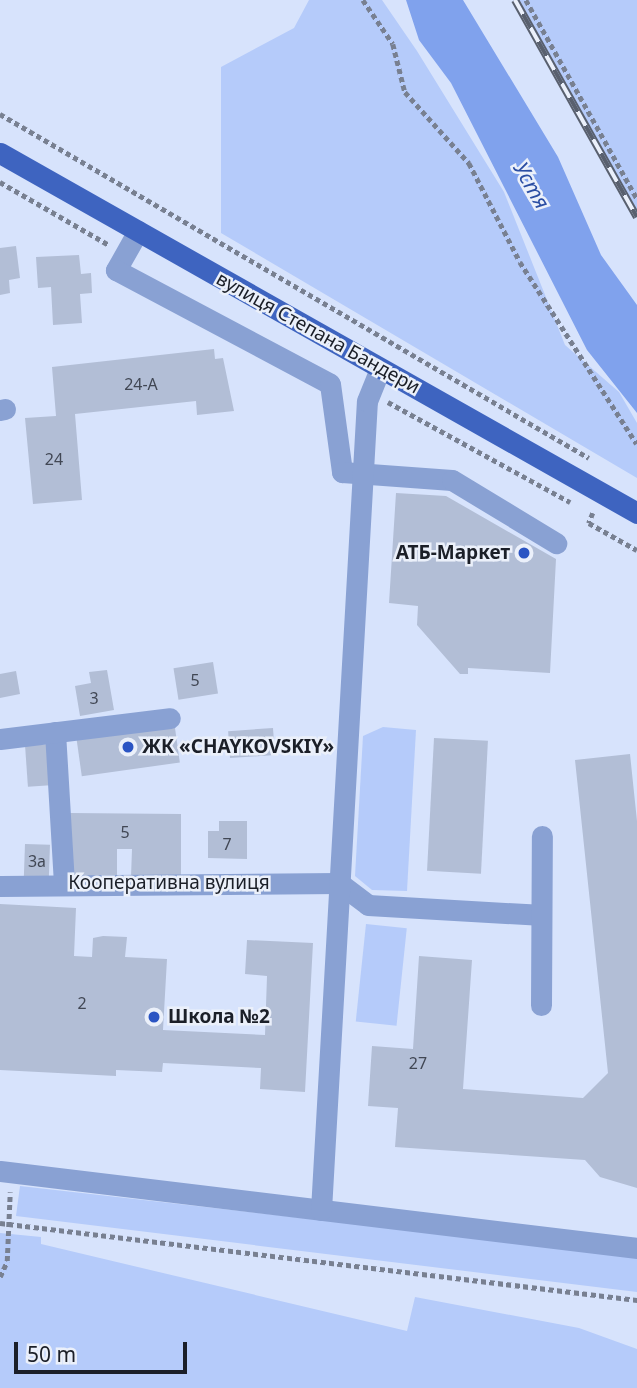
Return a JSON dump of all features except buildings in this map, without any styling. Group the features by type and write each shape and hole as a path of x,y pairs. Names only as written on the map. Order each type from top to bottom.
{"main road":[{"name":"вулиця Степана Бандери","path":"0,153 380,368 602,504 637,513"}],"street":[{"path":"138,231 116,270 330,384 342,472 452,480 556,543"},
{"path":"321,1210 368,401 380,368"},
{"path":"0,739 170,718"},
{"path":"55,732 64,883"},
{"path":"541,1005 539,915 542,836"},
{"name":"Кооперативна вулиця","path":"0,886 64,883 339,883"},
{"path":"339,883 368,905 539,915"},
{"path":"6,1172 637,1248"}],"path":[{"path":"363,0 393,44 405,92 469,163 520,261 637,444"},
{"path":"526,0 637,199"},
{"path":"0,114 594,461"},
{"path":"602,504 589,523 637,550"},
{"path":"0,1277 7,1261 6,1172"},
{"path":"0,1223 637,1300"}],"shaded area":[{"path":"309,0 382,0 417,51 504,192 565,345 619,392 637,423 637,478 221,233 221,67 294,28"},
{"path":"515,0 637,0 637,217"},
{"path":"383,727 416,730 407,891 372,890 355,876 363,736"},
{"path":"366,924 407,928 397,1026 356,1021"},
{"path":"20,1186 637,1256 637,1292 16,1216"},
{"path":"0,1233 41,1237 41,1244 407,1331 415,1297 579,1328 637,1349 637,1388 0,1388"}],"water":[{"name":"Устя","path":"406,0 463,0 558,157 601,255 637,305 637,413 587,350 451,83 419,40"}],"railway":[{"path":"515,0 637,217"}],"place":[{"name":"АТБ-Маркет","path":"524,553"},
{"name":"ЖК «CHAYKOVSKIY»","path":"128,747"},
{"name":"Школа №2","path":"154,1017"}]}
